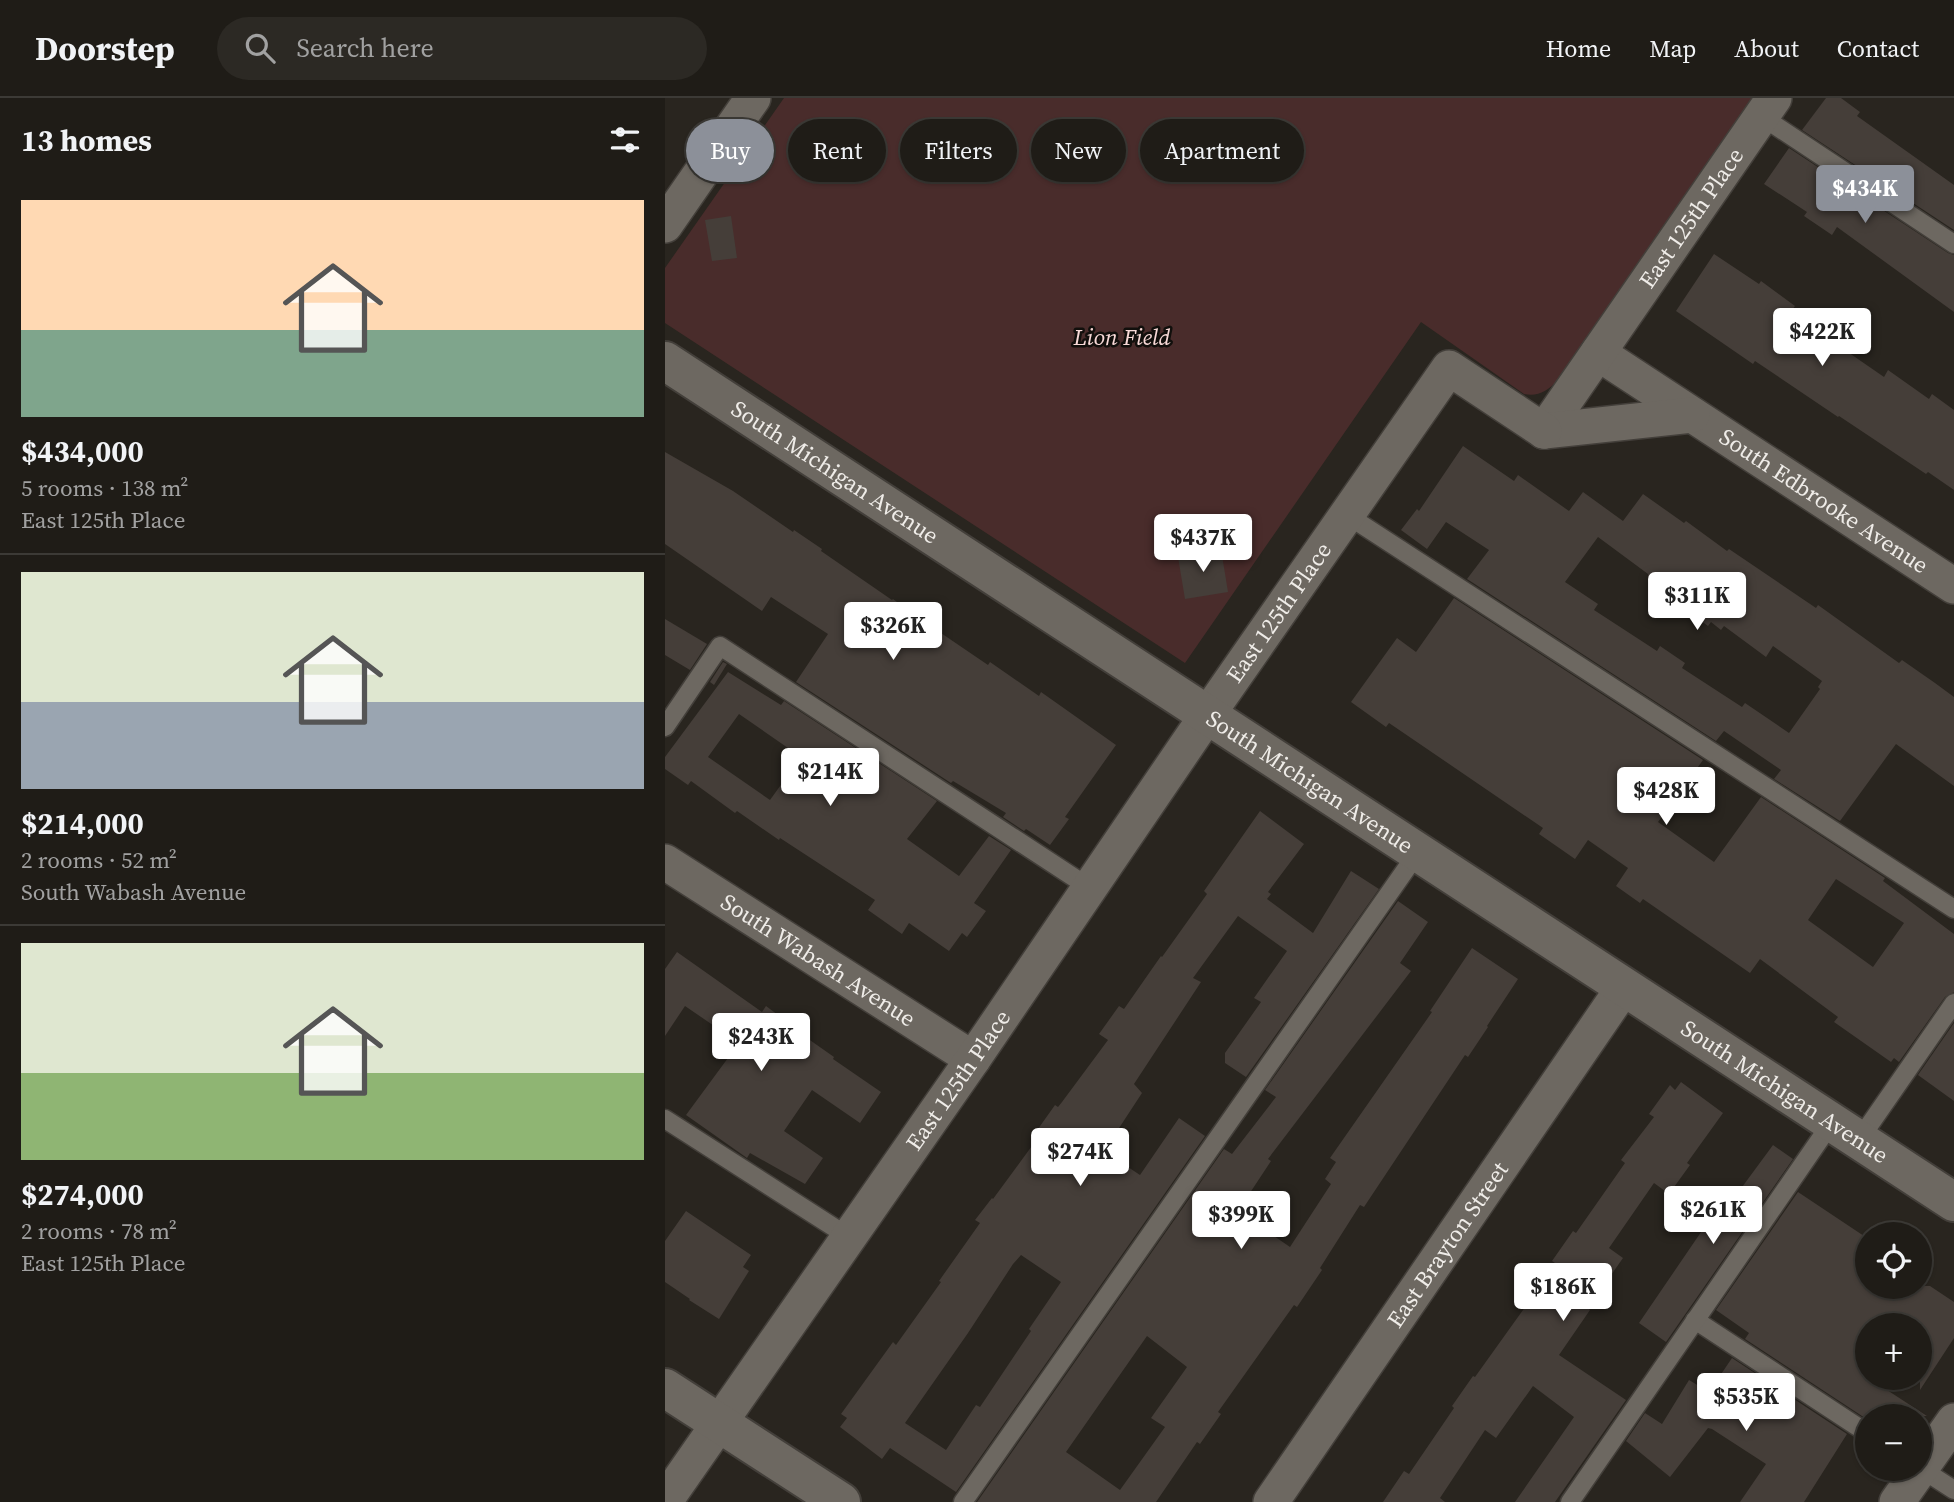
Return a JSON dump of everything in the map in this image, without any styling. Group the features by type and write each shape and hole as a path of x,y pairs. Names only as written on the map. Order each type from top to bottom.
{"main road":[{"name":"South Michigan Avenue","path":"665,361 1954,1202"},
{"path":"665,1388 841,1502"}],"street":[{"path":"665,225 753,98"},
{"name":"East 125th Place","path":"665,1501 1449,368 1544,431 1768,107"},
{"name":"South Edbrooke Avenue","path":"1598,353 1954,586"},
{"path":"1544,431 1692,415"},
{"name":"South Wabash Avenue","path":"665,862 973,1059"},
{"name":"East Brayton Street","path":"1271,1502 1624,987"},
{"path":"1932,1451 1954,1421"},
{"path":"1897,1502 1911,1481"}],"lane":[{"path":"1768,107 1954,244"},
{"path":"1347,515 1954,909"},
{"path":"665,727 720,646 1090,888"},
{"path":"963,1502 1418,852"},
{"path":"1570,1502 1695,1320 1846,1131 1954,1003"},
{"path":"665,1119 849,1237"},
{"path":"1695,1320 1855,1425"},
{"path":"1932,1476 1954,1490"}],"green space":[{"name":"Lion Field","path":"784,98 1755,98 1557,381 1546,390 1534,395 1524,394 1421,322 1185,663 665,323 665,268 725,182 774,182 774,119 769,119"}],"building":[{"path":"1826,98 1841,98 1860,112 1857,116 1954,185 1954,230 1802,130"},
{"path":"1789,148 1954,255 1954,312 1837,227 1832,235 1804,216 1807,212 1764,184"},
{"path":"731,216 737,258 712,261 705,220"},
{"path":"1714,254 1759,284 1761,281 1795,306 1792,310 1831,337 1829,339 1884,377 1888,370 1929,399 1932,394 1954,410 1954,490 1755,361 1753,364 1676,311"},
{"path":"1463,446 1514,481 1518,475 1569,511 1583,492 1623,521 1643,494 1816,608 1818,605 1899,663 1902,660 1954,697 1954,786 1896,744 1840,821 1774,779 1781,770 1724,731 1716,741 1467,579 1489,550 1446,522 1427,549 1401,530 1417,509 1419,511","holes":["1598,537 1648,574 1648,582 1708,626 1711,622 1721,630 1724,626 1766,657 1773,646 1822,681 1818,687 1820,689 1789,733 1745,703 1742,707 1682,668 1685,663 1660,646 1657,651 1594,610 1598,604 1565,582"]},
{"path":"665,452 733,491 793,532 794,530 937,632 988,665 990,662 1039,696 1041,692 1116,745 1065,817 1069,819 1050,845 1003,817 1006,813 953,781 951,783 796,682 828,634 771,597 762,611 665,544"},
{"path":"1221,549 1228,592 1185,599 1178,557"},
{"path":"1454,598 1703,760 1658,822 1714,862 1761,797 1885,878 1883,881 1954,934 1954,992 1945,997 1899,1062 1894,1058 1891,1062 1834,1022 1838,1017 1760,959 1750,973 1643,899 1640,903 1616,886 1628,868 1588,840 1575,859 1539,834 1543,828 1389,723 1386,727 1351,702 1397,638 1416,652","holes":["1836,879 1904,923 1873,967 1808,920"]},
{"path":"665,619 707,644 690,670 665,655"},
{"path":"723,662 727,664 714,685 710,682"},
{"path":"728,672 781,705 784,701 937,801 907,839 959,876 989,836 1011,850 974,903 986,911 967,937 962,933 949,951 909,923 902,934 868,910 875,900 737,811 735,813 691,781 688,785 665,769 665,757","holes":["739,714 801,757 770,800 708,757"]},
{"path":"1260,811 1304,844 1268,892 1271,894 1267,899 1313,933 1351,871 1379,889 1246,1077 1225,1063 1225,1053 1261,1002 1254,998 1287,951 1238,916 1193,978 1201,982 1134,1084 1142,1093 1104,1151 1140,1175 1179,1118 1205,1136 956,1492 890,1448 882,1459 840,1427 847,1418 841,1414 893,1342 896,1345 941,1282 939,1281 980,1223 975,1220 1037,1139 1033,1136 1055,1105 1058,1107 1108,1040 1099,1034 1119,1006 1124,1009 1207,894 1204,891","holes":["1021,1255 1061,1282 980,1407 976,1405 946,1450 905,1423"]},
{"path":"1398,901 1428,922 1400,963 1411,971 1268,1159 1271,1161 1238,1211 1290,1247 1331,1184 1325,1179 1336,1162 1330,1158 1432,1012 1430,1011 1472,948 1518,979 1468,1057 1465,1055 1364,1207 1360,1205 1297,1307 1294,1305 1218,1412 1221,1414 1200,1444 1197,1442 1156,1502 977,1502 1224,1149 1232,1154 1276,1097 1265,1090","holes":["1147,1336 1187,1367 1151,1418 1165,1427 1120,1490 1066,1452"]},
{"path":"677,952 762,1012 766,1006 834,1057 833,1059 881,1092 860,1123 812,1090 784,1131 823,1158 805,1184 750,1153 747,1158 686,1115 739,1043 685,1006 665,1036 665,969"},
{"path":"1954,1023 1954,1101 1918,1075"},
{"path":"1681,1082 1723,1113 1687,1163 1690,1165 1669,1194 1654,1183 1609,1248 1623,1258 1559,1355 1626,1400 1555,1502 1515,1502 1574,1417 1533,1386 1496,1438 1485,1430 1440,1498 1445,1502 1383,1502 1404,1471 1409,1474 1454,1408 1452,1406 1555,1263 1552,1261 1573,1231 1576,1233 1625,1163 1621,1160 1654,1117 1649,1114 1670,1085 1675,1090"},
{"path":"1773,1145 1793,1159 1666,1342 1639,1323 1727,1194 1734,1198"},
{"path":"1798,1192 1855,1230 1855,1299 1932,1299 1932,1287 1954,1302 1954,1338 1932,1372 1932,1313 1855,1313 1855,1390 1887,1390 1909,1404 1855,1404 1855,1411 1745,1339 1749,1333 1716,1310"},
{"path":"686,1211 751,1255 743,1267 749,1271 719,1319 665,1282 665,1241"},
{"path":"1732,1358 1847,1434 1804,1502 1740,1502 1766,1464 1712,1429 1708,1428 1670,1477 1626,1441 1645,1413 1662,1424 1689,1380 1709,1392"}]}
